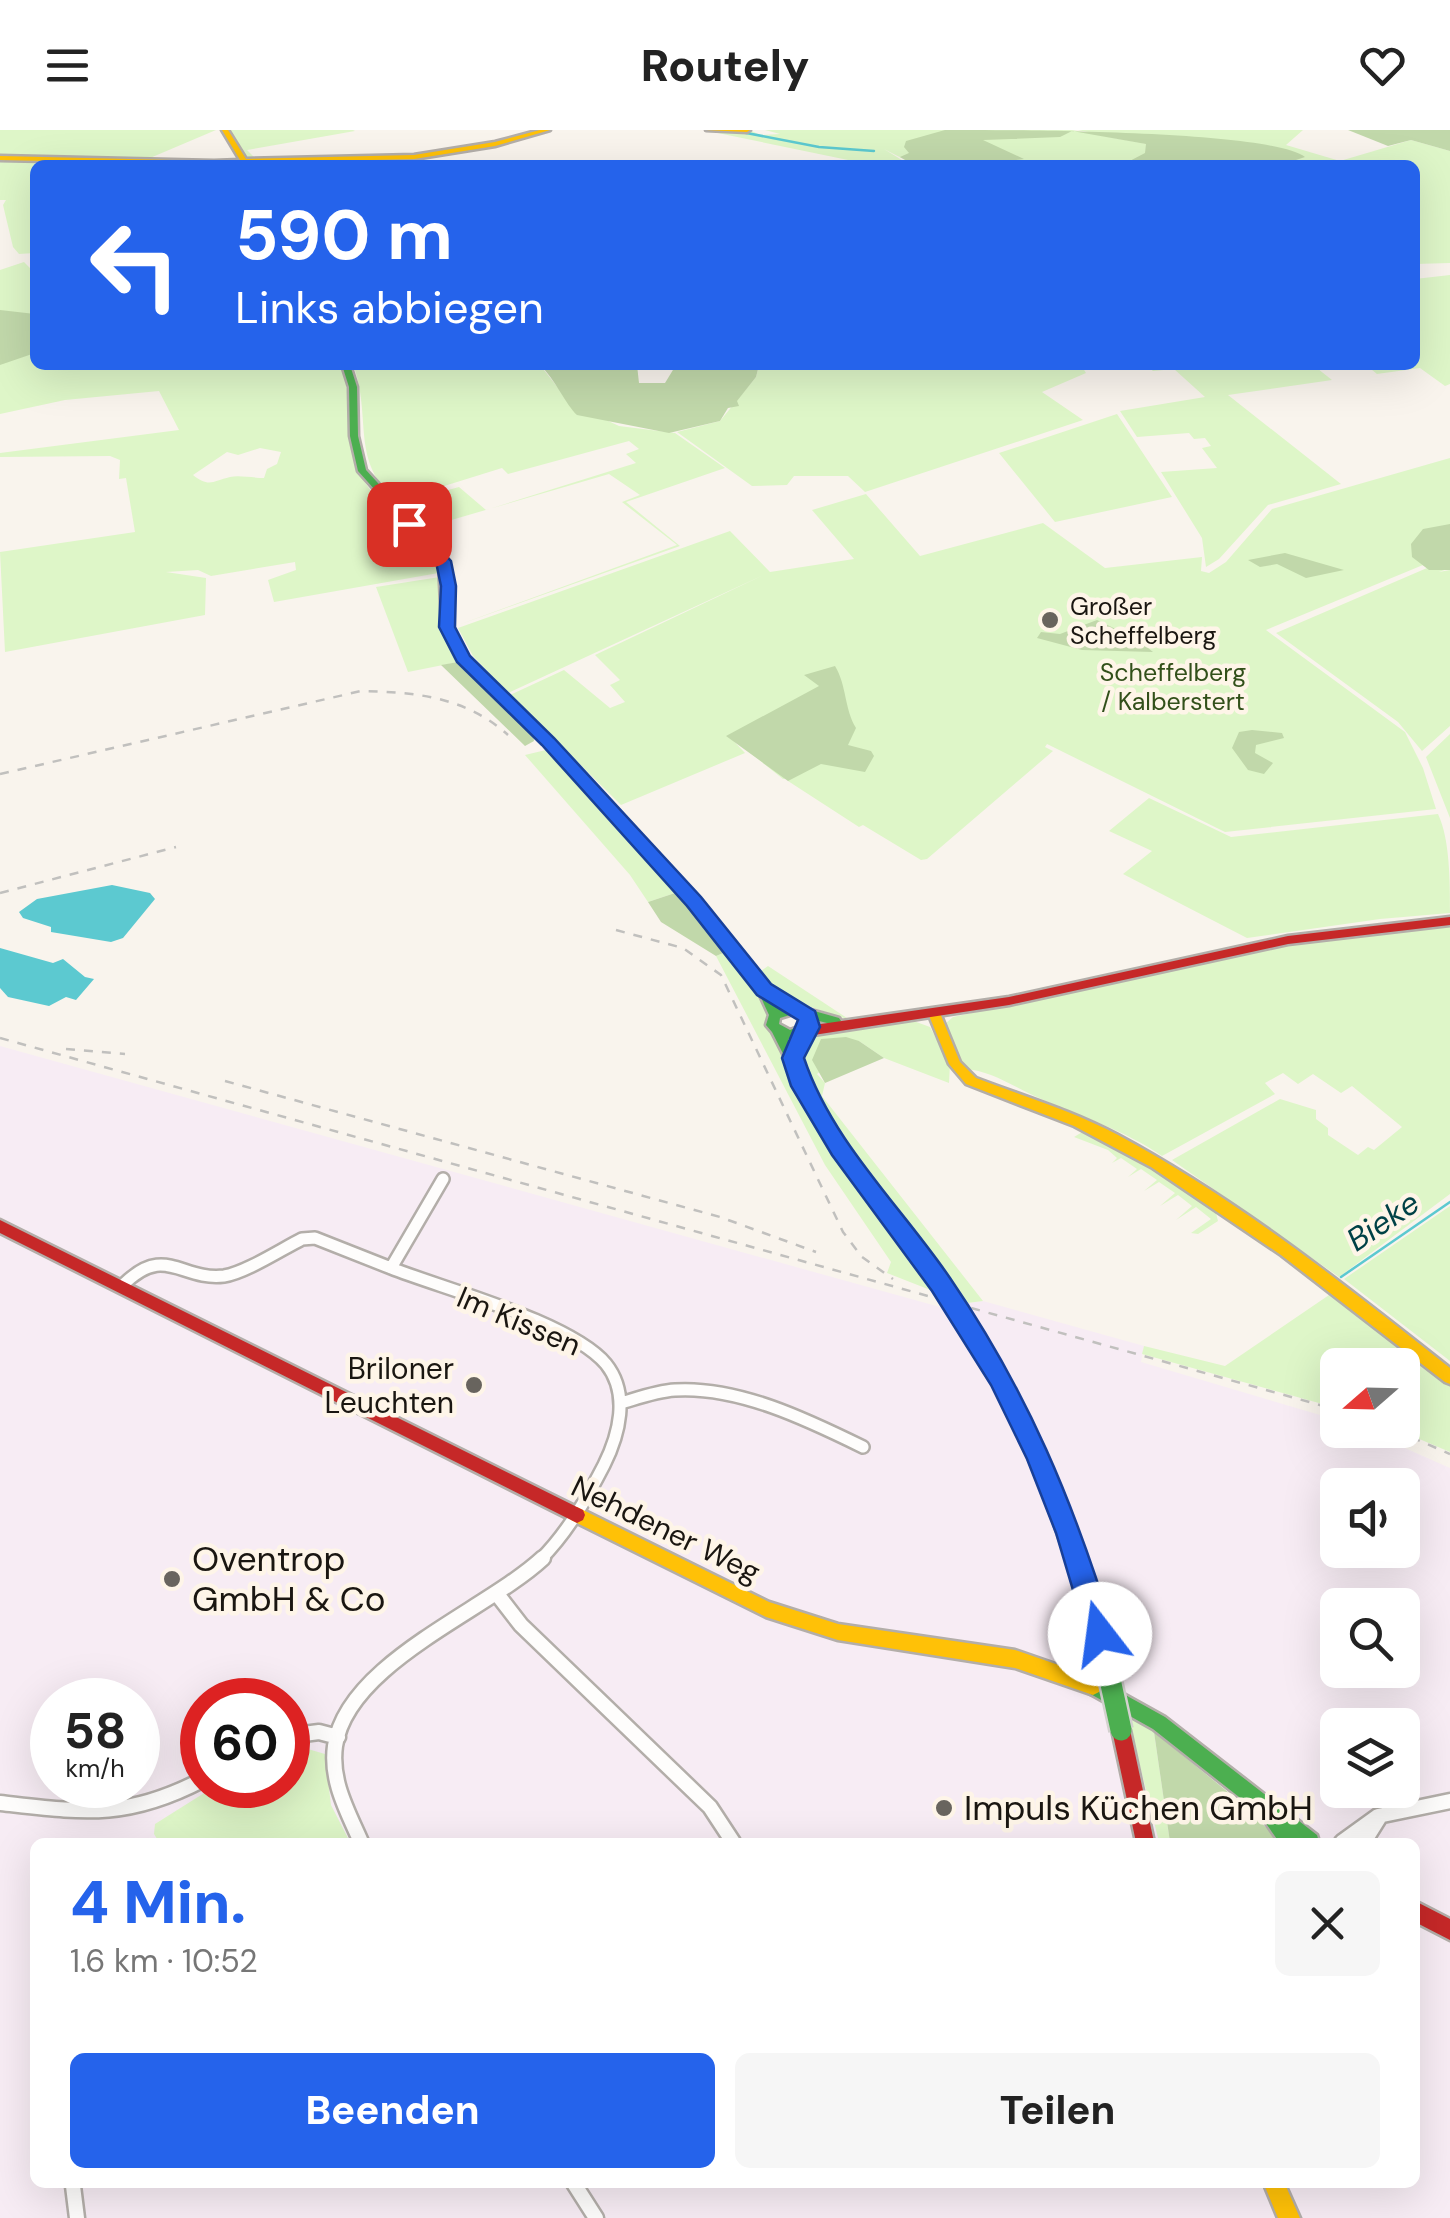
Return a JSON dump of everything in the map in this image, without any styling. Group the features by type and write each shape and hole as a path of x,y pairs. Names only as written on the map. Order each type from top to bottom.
{"main road":[{"path":"226,130 242,160"},
{"path":"354,160 500,145 547,130"},
{"path":"708,130 747,130"},
{"path":"0,158 162,160"},
{"path":"348,370 362,471 444,561 447,627 463,658 548,742 694,901 764,990 802,1023"},
{"path":"774,1015 802,1023 934,1014 1058,992 1269,943 1450,921"},
{"path":"764,990 774,1015 772,1025 793,1058 802,1086 840,1148 966,1320 1039,1457 1070,1533 1106,1661 1144,1838"},
{"path":"934,1014 952,1059 971,1081 1108,1136 1161,1166 1360,1306 1450,1377"},
{"path":"778,1033 802,1023"},
{"path":"793,1058 802,1023"},
{"name":"Nehdener Weg","path":"0,1226 766,1610 838,1632 1015,1659 1088,1683 1159,1723 1305,1838"},
{"path":"1265,1808 1286,1838"},
{"path":"1420,1915 1450,1930"},
{"path":"1275,2188 1291,2218"},
{"path":"1286,2188 1291,2218"}],"street":[{"path":"391,1268 443,1178"},
{"name":"Im Kissen","path":"123,1286 139,1269 150,1265 188,1266 226,1276 302,1239 315,1238 561,1334 606,1363 621,1403"},
{"path":"359,1838 336,1789 338,1737 352,1704 381,1671 539,1562 575,1514 610,1452 619,1426 621,1403 678,1389 702,1392 819,1425 864,1448"},
{"path":"497,1594 521,1625 710,1807 730,1838"},
{"path":"310,1733 338,1737"},
{"path":"0,1803 108,1814 157,1805 180,1792"},
{"path":"1347,1838 1364,1823 1404,1806 1450,1801"},
{"path":"1367,1838 1382,1815"},
{"path":"73,2188 76,2218"},
{"path":"577,2188 596,2218"}],"shaded area":[{"path":"0,1046 940,1307 983,1301 1144,1346 1141,1362 1320,1415 1320,1448 1405,1448 1450,1468 1450,2218 0,2218"}],"green space":[{"path":"0,130 216,130 150,158 0,156"},
{"path":"227,130 355,131 247,150 254,157 305,160 249,159"},
{"path":"750,130 760,135 780,134 765,130 1072,130 1147,144 1078,130 1303,130 1286,145 1337,160 905,160 884,149 902,160 848,160 708,131"},
{"path":"945,130 1071,131 1060,137 983,140 1024,159 1016,160 906,160 900,157 909,153 904,147 906,141"},
{"path":"1348,130 1450,130 1450,151 1411,140 1388,146"},
{"path":"1074,131 1243,141 1305,157 1132,160 1145,153 1146,144"},
{"path":"1411,140 1450,151 1450,263 1420,264 1420,160 1343,160"},
{"path":"0,159 84,160 30,160 30,253 19,254 13,247 3,205 6,200 0,200"},
{"path":"24,262 30,268 30,370 343,370 351,446 359,472 378,499 425,545 444,572 274,602 268,580 296,570 295,562 211,576 198,570 166,572 206,578 205,615 5,652 0,552 135,532 126,478 119,479 120,460 110,456 0,457 0,453 179,430 159,391 65,400 0,414 0,270","holes":["260,448 281,452 277,464 267,469 264,478 234,476 207,482 193,475 227,452 238,455"]},
{"path":"1450,275 1450,384 1445,386 1420,368 1420,278"},
{"path":"0,310 30,313 30,355 0,365"},
{"path":"355,370 544,370 570,403 619,426 675,433 725,468 626,502 680,546 458,625 677,545 622,502 640,495 609,474 491,509 636,463 626,454 639,449 629,441 508,474 502,468 396,501 382,486 367,455"},
{"path":"545,370 638,370 639,383 665,383 673,370 758,370 737,401 739,406 728,408 720,421 669,433 577,415"},
{"path":"758,370 1086,373 1042,392 1083,420 865,492 848,476 794,476 787,485 752,486 677,432 720,421"},
{"path":"1175,370 1319,370 1332,380 1228,395 1341,484 1268,505 1219,559 1206,567 1202,538 1161,472 1217,468 1202,448 1211,446 1205,438 1194,439 1189,433 1137,437 1120,411 1205,397"},
{"path":"1372,370 1406,370 1377,374"},
{"path":"1117,414 1172,497 1055,522 999,453"},
{"name":"Scheffelberg / Kalberstert","path":"1450,458 1450,568 1439,572 1450,570 1450,726 1422,751 1398,722 1276,633 1427,568 1423,565 1266,630 1405,732 1423,768 1436,809 1225,832 1047,744 1045,747 1053,751 927,859 921,860 863,825 859,827 788,781 789,778 783,779 728,735 745,753 621,805 510,695 564,670 610,708 625,702 610,685 620,680 595,655 770,572 854,559 812,510 866,494 920,556 1043,523 1105,568 1202,557 1201,571 1209,573 1226,562 1272,509"},
{"path":"459,487 486,510 424,528 398,504"},
{"path":"1450,524 1450,570 1429,570 1412,557 1411,544 1423,529"},
{"path":"730,531 770,572 508,693 473,656 458,628"},
{"path":"1285,553 1344,570 1306,578 1277,564 1260,567 1248,560"},
{"path":"446,576 443,634 458,662 408,672 376,587"},
{"path":"1097,620 1153,652 1082,650 1037,638 1041,632 1060,634"},
{"path":"458,662 533,734 534,741 525,746 441,665"},
{"path":"835,666 856,728 848,745 871,751 874,756 865,772 821,764 788,781 726,736 819,686 804,675"},
{"path":"1239,732 1282,733 1284,738 1256,745 1255,753 1273,763 1264,774 1248,770 1232,748"},
{"path":"1450,734 1450,818 1426,757"},
{"path":"550,749 681,891 648,902 630,875 525,755"},
{"path":"1149,798 1231,837 1438,814 1447,848 1450,913 1247,938 1123,874 1152,851 1109,831"},
{"path":"681,891 728,951 716,956 661,922 648,902"},
{"path":"1450,927 1450,1194 1339,1277 1172,1160 1280,1099 1316,1110 1316,1119 1328,1128 1328,1135 1358,1155 1368,1147 1374,1150 1402,1127 1352,1086 1341,1093 1313,1074 1298,1084 1283,1073 1265,1083 1275,1094 1162,1156 1118,1131 1003,1080 965,1069 955,1055 946,1023 953,1017 1306,940"},
{"path":"728,951 758,990 799,1090 938,1293 887,1273 891,1262 825,1165 716,956"},
{"path":"768,966 850,1020 787,999 758,973"},
{"path":"911,1020 930,1027 950,1064 949,1083 884,1058 859,1041 817,1074 825,1083 822,1096 983,1301 959,1304 832,1130 797,1062 801,1048 814,1033"},
{"path":"846,1037 884,1058 825,1083 812,1060 821,1039"},
{"path":"1084,1131 1134,1154 1215,1209 1218,1221 1198,1234 1191,1233 1211,1219 1196,1207 1176,1220 1192,1206 1178,1195 1160,1206 1175,1193 1159,1182 1144,1191 1157,1180 1141,1169 1128,1177 1137,1169 1121,1158 1112,1163 1117,1158 1108,1150 1074,1137"},
{"path":"1450,1206 1450,1361 1344,1279"},
{"path":"1332,1293 1405,1348 1320,1348 1320,1403 1142,1354 1144,1346 1225,1366"},
{"path":"1420,1359 1450,1382 1450,1452 1420,1439"},
{"path":"1127,1714 1154,1732 1169,1838 1158,1838"},
{"path":"1154,1732 1239,1801 1277,1838 1169,1838"},
{"path":"310,1750 325,1754 331,1805 348,1838 156,1838 155,1824 180,1808 310,1808"}],"water":[{"path":"112,885 150,893 155,899 123,938 111,942 51,932 51,927 23,918 19,912 37,899"},
{"path":"0,948 53,963 63,959 85,977 94,979 76,1000 66,997 49,1006 8,997 0,988"}],"waterway":[{"path":"731,130 819,147 874,151"},
{"name":"Bieke","path":"1341,1277 1450,1202"}],"railway":[{"path":"0,774 361,691 439,699 475,712 508,735"},
{"path":"0,893 176,847"},
{"path":"616,930 683,948 721,975 843,1232 862,1257 893,1279"},
{"path":"0,1038 1320,1405"},
{"path":"66,1049 125,1054"},
{"path":"225,1081 720,1217 816,1252"},
{"path":"1420,1441 1450,1454"}],"traffic: fast":[{"path":"348,370 362,471 444,561 447,627 463,658 548,742 703,911 764,989 775,1015"},
{"path":"808,1016 810,1027 795,1035 772,1025 775,1015 793,1009 835,1021"},
{"path":"778,1033 833,1138 941,1284"},
{"path":"941,1284 966,1320"},
{"path":"1106,1661 1121,1730"},
{"path":"1093,1686 1159,1723 1305,1838"},
{"path":"1265,1808 1287,1838"}],"traffic: slow":[{"path":"225,130 243,160"},
{"path":"295,160 414,157 495,144 547,130"},
{"path":"709,130 747,130"},
{"path":"0,158 88,160"},
{"path":"934,1013 955,1064 971,1081 1079,1122 1200,1191 1286,1250 1450,1377"},
{"path":"577,1515 766,1609 838,1632 1015,1659 1093,1686"},
{"path":"1276,2188 1289,2218"}],"traffic: jam":[{"path":"807,1031 1009,1001 1288,940 1450,921"},
{"path":"0,1226 577,1515"},
{"path":"966,1320 1010,1402 1048,1486 1106,1661"},
{"path":"1121,1730 1144,1838"},
{"path":"1420,1914 1450,1930"}],"place":[{"name":"Großer Scheffelberg","path":"1050,620"},
{"name":"Briloner Leuchten","path":"474,1385"},
{"name":"Oventrop GmbH & Co","path":"172,1579"},
{"name":"Impuls Küchen GmbH","path":"944,1808"}],"route":[{"path":"409,524 444,561 447,627 463,658 548,742 694,901 764,990 808,1016 810,1027 802,1035 793,1058 802,1086 869,1190 966,1320 1000,1377 1070,1533 1100,1634"}]}
